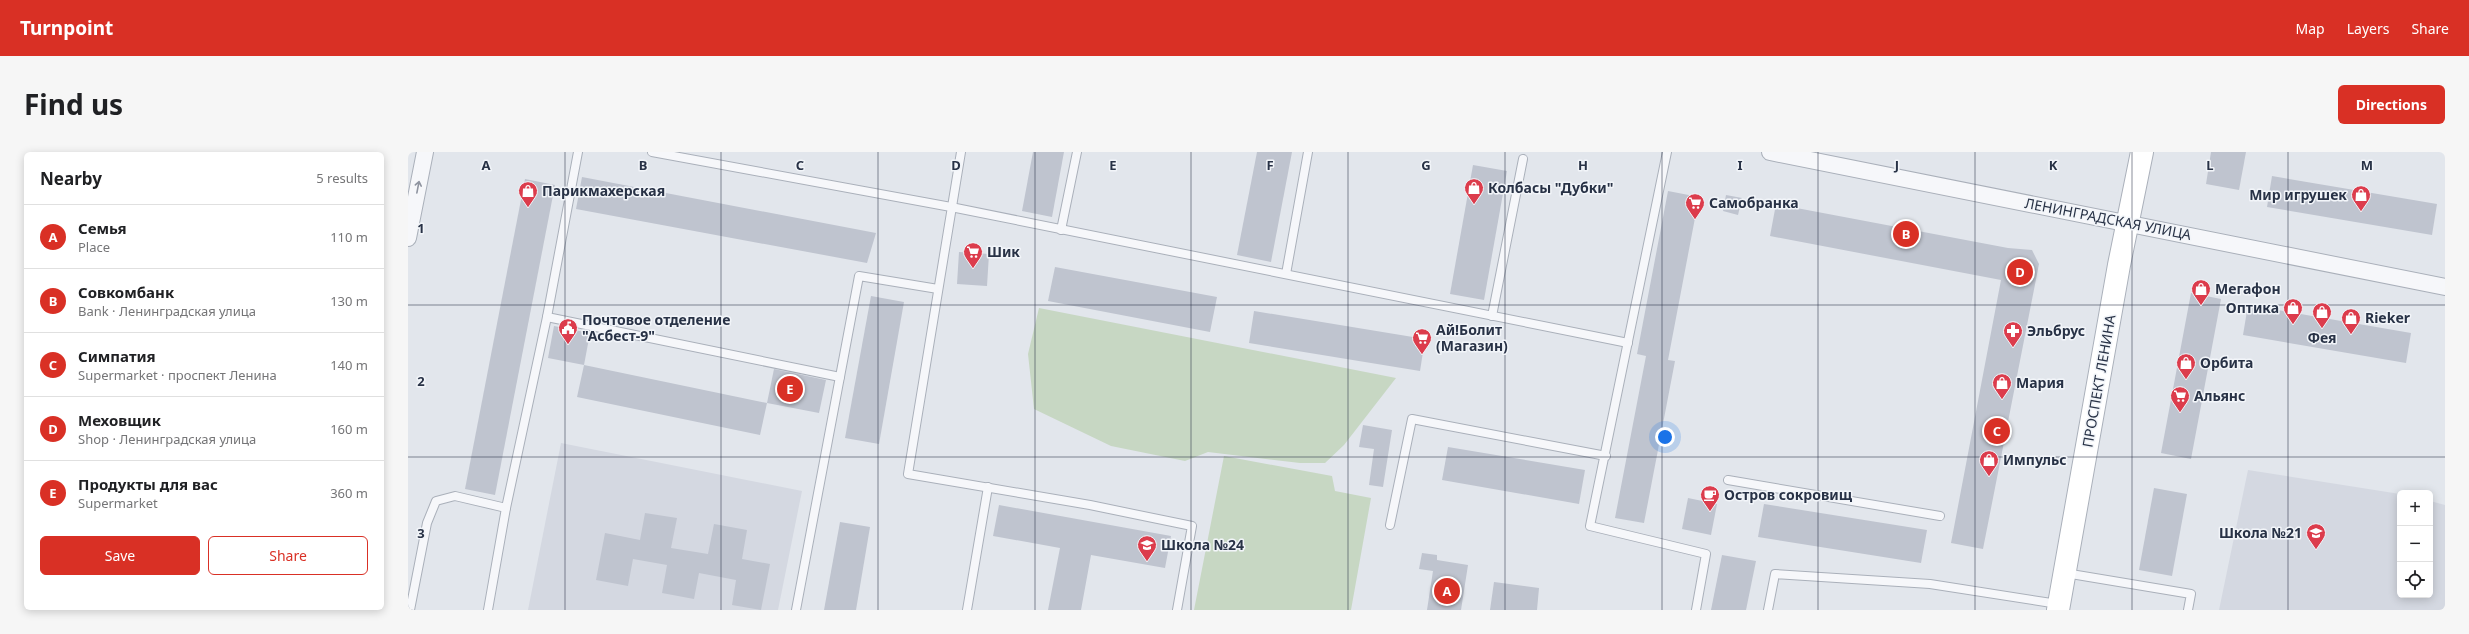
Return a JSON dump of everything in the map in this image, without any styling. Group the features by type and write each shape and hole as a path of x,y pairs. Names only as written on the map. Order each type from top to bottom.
{"street":[{"path":"408,238 425,152"},
{"name":"ЛЕНИНГРАДСКАЯ УЛИЦА","path":"1770,152 2445,287"},
{"name":"ПРОСПЕКТ ЛЕНИНА","path":"2058,607 2142,152"}],"lane":[{"path":"488,610 506,508 547,317 578,152"},
{"path":"652,152 951,207 1628,343"},
{"path":"960,152 908,474 988,487 1192,526 1177,610"},
{"path":"1061,230 1077,152"},
{"path":"1286,274 1308,152"},
{"path":"1667,152 1606,456 1590,526 1706,554 1696,610"},
{"path":"1492,316 1523,159"},
{"path":"796,610 859,276 938,289"},
{"path":"547,317 840,377"},
{"path":"1390,525 1412,419 1606,456"},
{"path":"1728,480 1940,516"},
{"path":"967,610 988,487"},
{"path":"410,610 427,523 436,501 455,496 506,508"},
{"path":"2065,573 2191,594 2188,610"},
{"path":"1768,610 1775,574 1930,584 2058,607"}],"shaded area":[{"path":"561,443 802,491 778,610 528,610"},
{"name":"Школа №21","path":"2248,470 2397,494 2397,598 2433,598 2433,502 2445,505 2445,610 2219,610"}],"green space":[{"path":"1039,308 1396,378 1344,445 1325,463 1300,463 1208,452 1185,461 1111,446 1034,409 1028,354"},
{"path":"1224,456 1332,476 1335,491 1371,498 1351,610 1194,610"}],"building":[{"path":"1033,152 1064,152 1052,217 1022,211"},
{"path":"1257,152 1292,152 1271,262 1237,255"},
{"path":"2211,152 2246,152 2239,190 2206,184"},
{"path":"1473,165 1507,171 1484,300 1450,294"},
{"path":"2272,176 2437,204 2432,235 2267,207"},
{"path":"582,177 876,233 867,263 576,209"},
{"path":"525,179 555,185 495,495 465,489"},
{"path":"1668,191 1699,197 1668,360 1675,361 1644,523 1615,518 1646,356 1637,354"},
{"path":"1726,195 1742,198 1738,215 1723,211"},
{"path":"1776,204 2008,248 2032,250 2039,264 1983,549 1951,543 2001,280 1770,236"},
{"name":"Шик","path":"959,252 989,254 987,286 957,284"},
{"path":"1055,267 1217,297 1210,332 1048,301"},
{"path":"2191,293 2221,299 2191,459 2161,453"},
{"path":"871,296 904,302 879,444 845,438"},
{"path":"2248,305 2411,333 2406,363 2243,335"},
{"path":"1254,311 1425,339 1420,371 1249,343"},
{"path":"554,326 590,333 584,365 548,358"},
{"path":"584,365 767,403 760,435 577,397"},
{"path":"774,369 826,380 819,413 767,403"},
{"path":"1363,425 1392,430 1383,487 1369,485 1374,449 1359,447"},
{"path":"1448,447 1585,470 1579,504 1442,480"},
{"path":"2154,488 2187,494 2172,576 2139,570"},
{"path":"1688,498 1717,504 1711,535 1682,529"},
{"path":"1764,504 1927,530 1921,563 1758,537"},
{"name":"Школа №24","path":"999,505 1171,536 1165,568 1091,555 1081,610 1048,610 1060,548 993,536"},
{"path":"645,513 677,518 671,548 708,554 714,524 747,530 742,559 770,564 761,610 732,605 736,580 699,573 694,599 662,593 667,565 633,559 628,586 596,580 605,533 640,540"},
{"path":"840,522 870,527 856,610 824,610"},
{"path":"1422,553 1437,555 1437,560 1468,565 1461,610 1427,610 1433,571 1419,569"},
{"path":"1722,555 1756,561 1746,610 1711,610"},
{"path":"1494,582 1539,588 1537,610 1490,610"}],"place":[{"name":"Колбасы \"Дубки\"","path":"1474,205"},
{"name":"Парикмахерская","path":"528,208"},
{"name":"Мир игрушек","path":"2361,212"},
{"name":"Самобранка","path":"1695,220"},
{"name":"Совкомбанк","path":"1906,234"},
{"name":"Шик","path":"973,269"},
{"name":"Меховщик","path":"2020,272"},
{"name":"Мегафон","path":"2201,306"},
{"name":"Оптика","path":"2293,325"},
{"name":"Фея","path":"2322,329"},
{"name":"Rieker","path":"2351,335"},
{"name":"Почтовое отделение \"Асбест-9\"","path":"568,345"},
{"name":"Эльбрус","path":"2013,348"},
{"name":"Ай!Болит (Магазин)","path":"1422,355"},
{"name":"Орбита","path":"2186,380"},
{"name":"Продукты для вас","path":"790,389"},
{"name":"Мария","path":"2002,400"},
{"name":"Альянс","path":"2180,413"},
{"name":"Симпатия","path":"1997,431"},
{"name":"Импульс","path":"1989,477"},
{"name":"Остров сокровищ","path":"1710,512"},
{"name":"Школа №21","path":"2316,550"},
{"name":"Школа №24","path":"1147,562"},
{"name":"Семья","path":"1447,591"}]}
